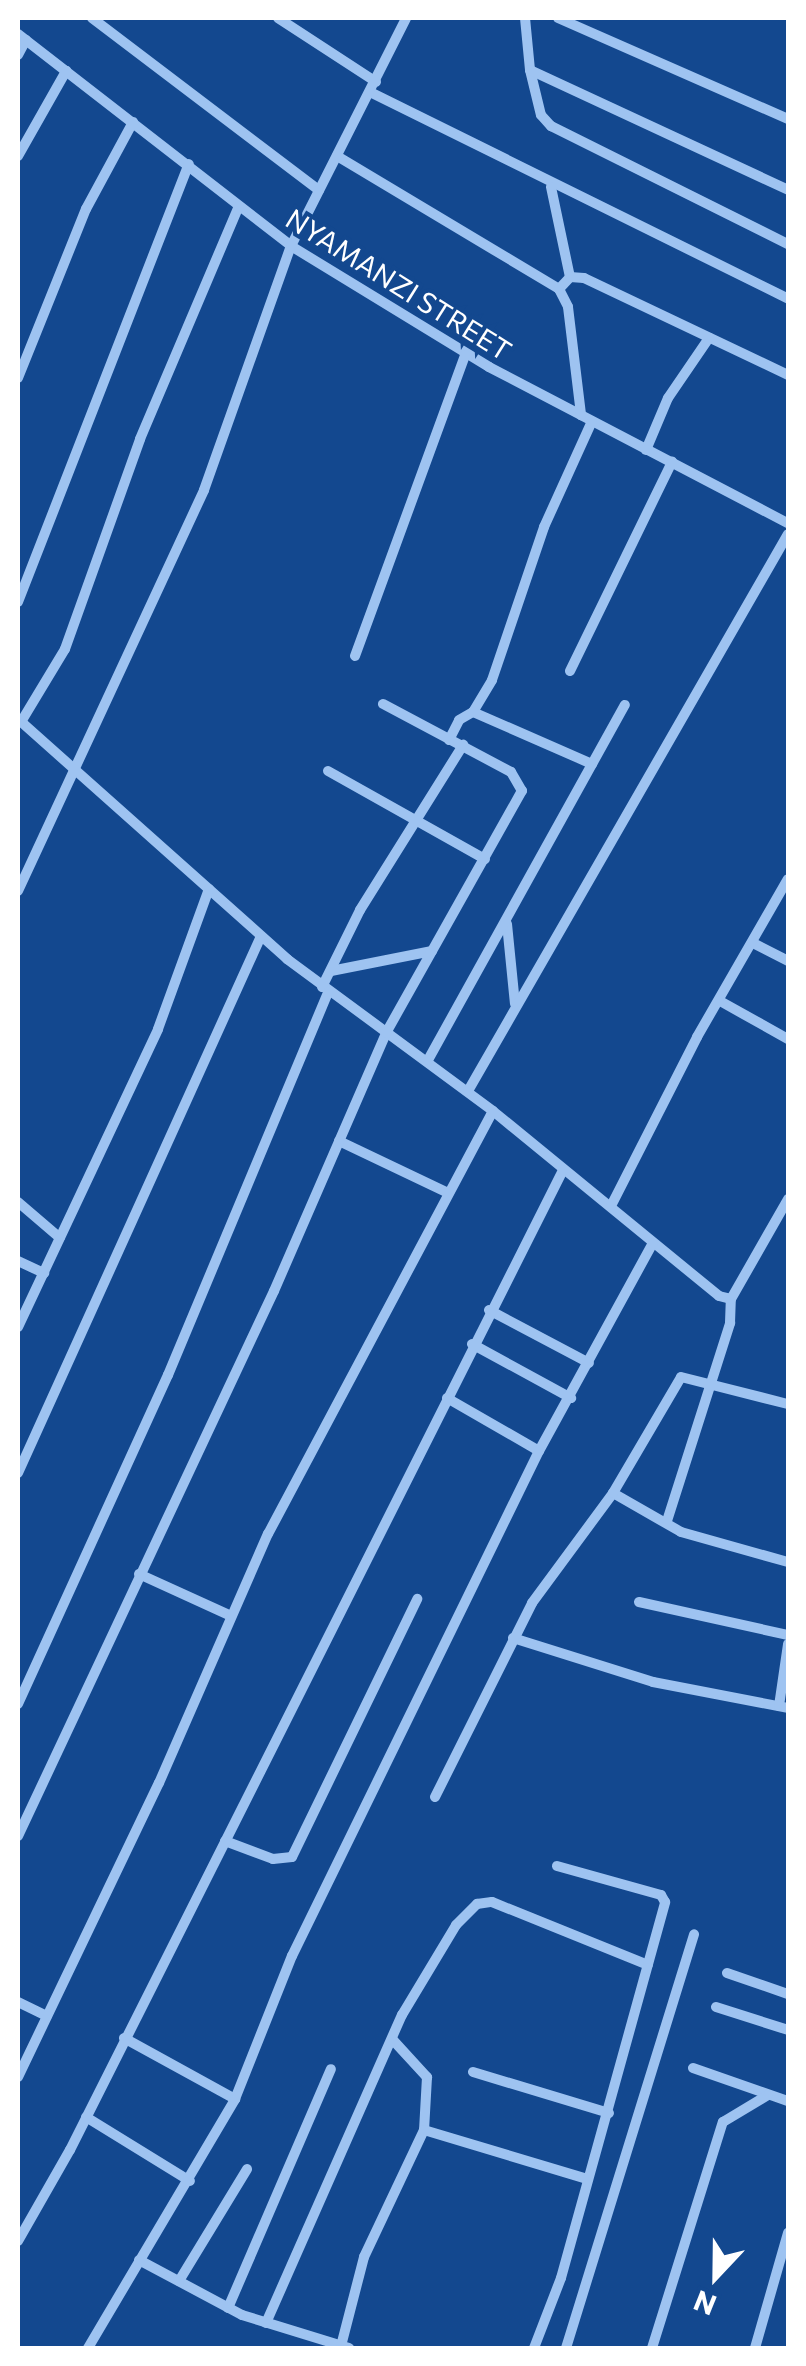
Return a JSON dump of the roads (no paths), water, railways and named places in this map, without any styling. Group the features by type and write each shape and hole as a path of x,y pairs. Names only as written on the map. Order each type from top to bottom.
{"street":[{"path":"92,18 318,190"},
{"path":"278,18 373,87 469,136 551,186 788,299"},
{"path":"18,892 204,490 291,246 406,18"},
{"path":"525,18 530,70 541,115 551,126 788,244"},
{"path":"558,18 578,22 788,120"},
{"path":"18,55 22,37"},
{"name":"NYAMANZI STREET","path":"22,37 291,246 466,354 788,523"},
{"path":"530,70 788,190"},
{"path":"18,156 66,71"},
{"path":"18,378 21,358 86,209 133,122"},
{"path":"337,156 559,290 568,307 581,415"},
{"path":"18,602 188,164"},
{"path":"551,186 570,277"},
{"path":"239,206 140,438 65,649 19,721 325,989 428,1060 653,1244 719,1296 731,1299"},
{"path":"559,290 570,277"},
{"path":"570,277 788,375"},
{"path":"646,450 668,398 709,338"},
{"path":"355,656 466,354"},
{"path":"449,740 458,720 473,712 492,680 544,527 592,421"},
{"path":"570,672 672,462"},
{"path":"468,1091 788,534"},
{"path":"18,1836 386,1033 522,792 520,780 383,704"},
{"path":"428,1060 507,924 625,705"},
{"path":"473,712 592,764"},
{"path":"18,1704 168,1375 331,971 463,745"},
{"path":"328,772 485,858"},
{"path":"611,1206 720,1000 784,901 788,878"},
{"path":"18,1327 164,1017 209,889"},
{"path":"507,924 515,1005"},
{"path":"18,1473 261,936"},
{"path":"753,944 788,961"},
{"path":"331,971 432,951"},
{"path":"720,1000 788,1039"},
{"path":"18,2077 231,1616 448,1192 494,1111"},
{"path":"339,1141 448,1192"},
{"path":"18,2242 86,2116 488,1310 563,1170"},
{"path":"667,1520 730,1323 731,1299 788,1199"},
{"path":"18,1202 60,1238"},
{"path":"88,2348 190,2181 234,2099 292,1956 539,1451 653,1244"},
{"path":"18,1261 44,1272"},
{"path":"488,1310 590,1363"},
{"path":"472,1344 570,1398"},
{"path":"435,1797 512,1638 552,1571 613,1493 680,1377 710,1380 788,1404"},
{"path":"447,1398 539,1451"},
{"path":"613,1493 667,1520 682,1532 788,1562"},
{"path":"138,1574 231,1616"},
{"path":"225,1841 272,1859 292,1857 417,1599"},
{"path":"639,1602 788,1635"},
{"path":"512,1638 653,1682 784,1707 788,1644"},
{"path":"534,2348 561,2278 665,1902 661,1895 557,1866"},
{"path":"266,2323 392,2039 456,1925 477,1904 492,1902 648,1965"},
{"path":"566,2348 694,1934"},
{"path":"727,1973 788,1994"},
{"path":"18,2002 47,2016"},
{"path":"716,2007 788,2030"},
{"path":"124,2038 234,2099"},
{"path":"139,2260 228,2308 345,2347 364,2257 424,2130 427,2077 392,2039"},
{"path":"228,2308 332,2068"},
{"path":"693,2068 788,2102"},
{"path":"473,2072 609,2113"},
{"path":"652,2348 723,2122 768,2095"},
{"path":"86,2116 190,2181"},
{"path":"424,2130 587,2178"},
{"path":"179,2282 246,2169"},
{"path":"754,2348 788,2232"}]}
